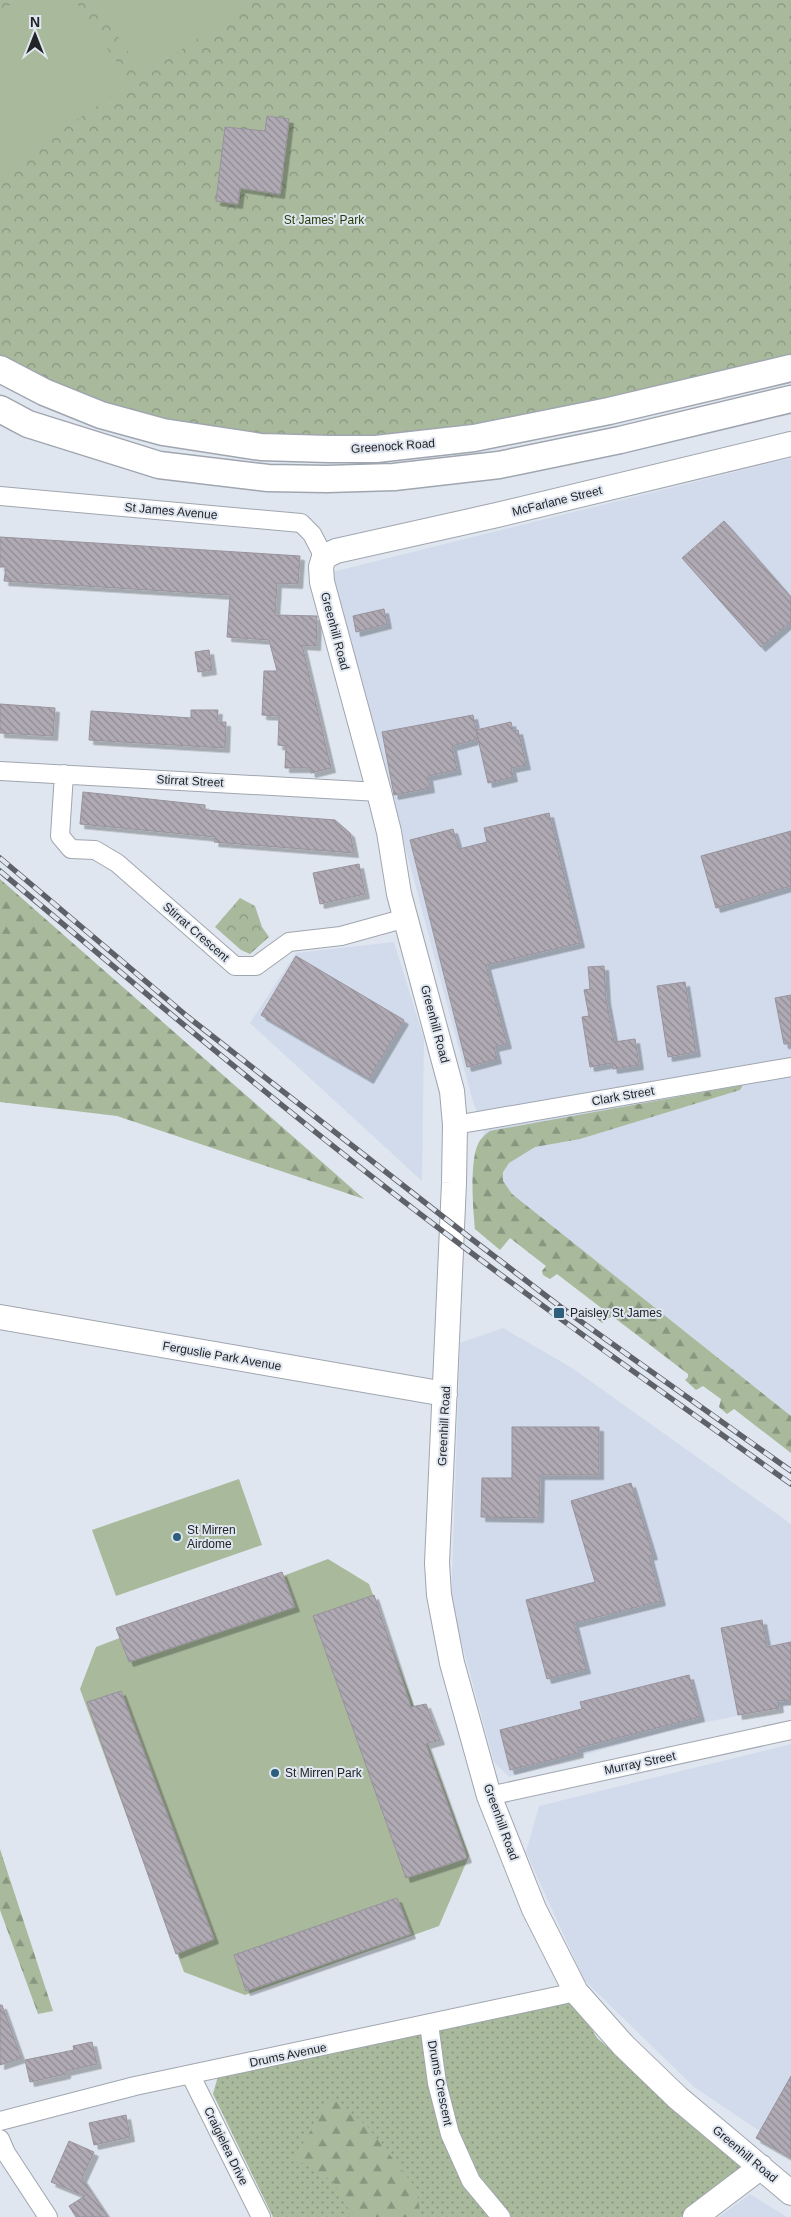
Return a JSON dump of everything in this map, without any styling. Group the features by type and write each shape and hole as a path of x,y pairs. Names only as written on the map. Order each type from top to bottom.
{"main road":[{"name":"Greenock Road","path":"0,369 44,392 101,415 162,432 261,447 376,449 474,438 609,411 791,368"},
{"path":"0,409 28,424 159,465 268,478 327,479 394,477 456,472 499,465 620,440 791,399"}],"street":[{"name":"McFarlane Street","path":"324,557 336,551 497,515 791,444"},
{"name":"St James Avenue","path":"0,496 300,523 312,534 324,557"},
{"name":"Greenhill Road","path":"324,557 321,568 322,582 379,792 406,918 452,1091 455,1125 437,1563 439,1595 452,1663 489,1796 534,1909 576,1992 623,2045 678,2098 791,2193"},
{"name":"Stirrat Street","path":"0,771 379,792"},
{"name":"Stirrat Crescent","path":"64,774 60,836 71,849 95,850 118,863 236,966 256,966 289,942 342,936 406,918"},
{"name":"Clark Street","path":"455,1125 791,1067"},
{"name":"Ferguslie Park Avenue","path":"0,1317 445,1394"},
{"name":"Murray Street","path":"489,1796 791,1730"},
{"name":"Drums Avenue","path":"0,2121 126,2088 191,2076 576,1992"},
{"name":"Drums Crescent","path":"429,2024 437,2083 450,2134 471,2182 501,2217"},
{"name":"Craigielea Drive","path":"191,2076 261,2217"},
{"path":"0,2139 6,2153 48,2217"},
{"path":"695,2217 761,2167"}],"shaded area":[{"path":"791,458 791,1416 518,1199 480,1197 480,1150 484,1131 473,1102 332,572"},
{"path":"394,942 424,1039 422,1181 250,1023 296,953"},
{"path":"503,1328 572,1368 791,1524 791,1705 681,1727 509,1777 494,1762 451,1604 460,1343"},
{"path":"791,1744 791,2152 694,2087 584,1980 526,1852 539,1806"},
{"path":"750,2194 787,2217 719,2217"}],"green space":[{"name":"St James' Park","path":"0,0 791,0 791,358 586,404 425,434 304,441 164,423 72,393 0,361"},
{"path":"17,0 74,0 131,83 0,172 0,12"},
{"path":"93,0 255,0 144,75"},
{"path":"0,879 364,1199 117,1116 0,1102"},
{"path":"240,898 255,906 262,927 269,937 250,954 241,950 215,927"},
{"path":"743,1085 740,1090 580,1139 535,1147 509,1163 503,1172 503,1181 512,1194 791,1416 791,1453 734,1409 727,1414 719,1407 721,1399 703,1386 696,1390 685,1380 688,1374 612,1316 602,1323 595,1317 604,1310 557,1274 550,1279 543,1275 542,1271 546,1266 510,1238 500,1250 475,1229 472,1185 474,1160 479,1142 490,1131"},
{"name":"St Mirren Airdome","path":"239,1479 262,1545 116,1596 92,1530"},
{"name":"St Mirren Park","path":"328,1559 369,1584 469,1856 439,1926 245,1995 184,1972 80,1689 96,1647"},
{"path":"0,1849 53,2011 38,2014 0,1910"},
{"path":"574,1999 597,2038 747,2167 681,2217 273,2217 213,2094 218,2076"},
{"path":"331,2097 366,2125 416,2188 421,2217 353,2217 333,2181 294,2158"}],"building":[{"path":"267,116 289,119 280,194 240,188 238,204 216,201 225,127 265,131"},
{"path":"724,521 791,597 791,621 761,647 682,558"},
{"path":"0,537 300,556 298,584 277,583 275,615 317,616 316,646 302,645 331,768 311,773 310,768 285,768 286,746 278,745 279,716 262,715 264,671 277,671 269,640 227,637 230,595 4,581 6,567 0,567"},
{"path":"384,609 387,624 356,632 353,616"},
{"path":"209,650 212,670 198,672 195,652"},
{"path":"0,704 55,708 53,736 0,733"},
{"path":"191,710 218,710 217,722 226,722 225,748 89,740 91,711 191,718"},
{"path":"473,715 478,739 452,746 457,770 428,776 430,788 394,795 382,732"},
{"path":"511,722 513,731 518,730 526,765 511,768 513,777 488,783 476,730"},
{"path":"83,792 205,805 205,810 335,820 350,833 354,853 214,842 215,837 80,824"},
{"path":"549,813 580,943 486,965 507,1044 494,1047 497,1059 467,1067 410,840 453,829 459,849 487,842 484,828"},
{"path":"791,831 791,886 716,908 701,856"},
{"path":"359,864 365,894 320,904 313,873"},
{"path":"296,956 404,1020 369,1079 261,1015"},
{"path":"604,966 606,999 614,1042 635,1039 639,1065 613,1069 612,1063 590,1067 582,1017 589,1016 584,990 590,989 588,967"},
{"path":"685,982 696,1052 668,1057 657,986"},
{"path":"791,995 791,1044 784,1044 775,998"},
{"path":"512,1427 599,1427 599,1475 540,1475 539,1518 481,1517 482,1478 512,1478"},
{"path":"631,1483 653,1555 649,1556 661,1601 574,1623 586,1669 547,1679 526,1600 595,1582 571,1501"},
{"path":"282,1572 295,1607 129,1662 116,1628"},
{"path":"374,1595 411,1707 426,1704 440,1740 426,1744 467,1858 406,1878 313,1616"},
{"path":"762,1620 767,1647 791,1642 791,1700 778,1701 779,1708 738,1715 721,1628"},
{"path":"689,1675 700,1717 578,1748 579,1753 510,1770 500,1730 582,1709 580,1702"},
{"path":"121,1691 214,1939 176,1954 87,1702"},
{"path":"397,1898 411,1934 246,1991 234,1955"},
{"path":"0,2005 2,2005 21,2058 0,2065"},
{"path":"92,2042 97,2064 66,2071 66,2074 30,2082 25,2060 74,2050 73,2046"},
{"path":"791,2076 791,2158 756,2138"},
{"path":"126,2115 130,2137 94,2145 89,2123"},
{"path":"69,2141 94,2152 82,2178 108,2217 76,2217 69,2206 85,2196 51,2182"}],"railway":[{"path":"0,858 188,1017 469,1237 562,1308 791,1471"},
{"path":"0,871 114,967 405,1203 627,1367 791,1484"}],"place":[{"name":"Paisley St James","path":"559,1313"},
{"name":"St Mirren Airdome","path":"177,1537"},
{"name":"St Mirren Park","path":"275,1773"}]}
